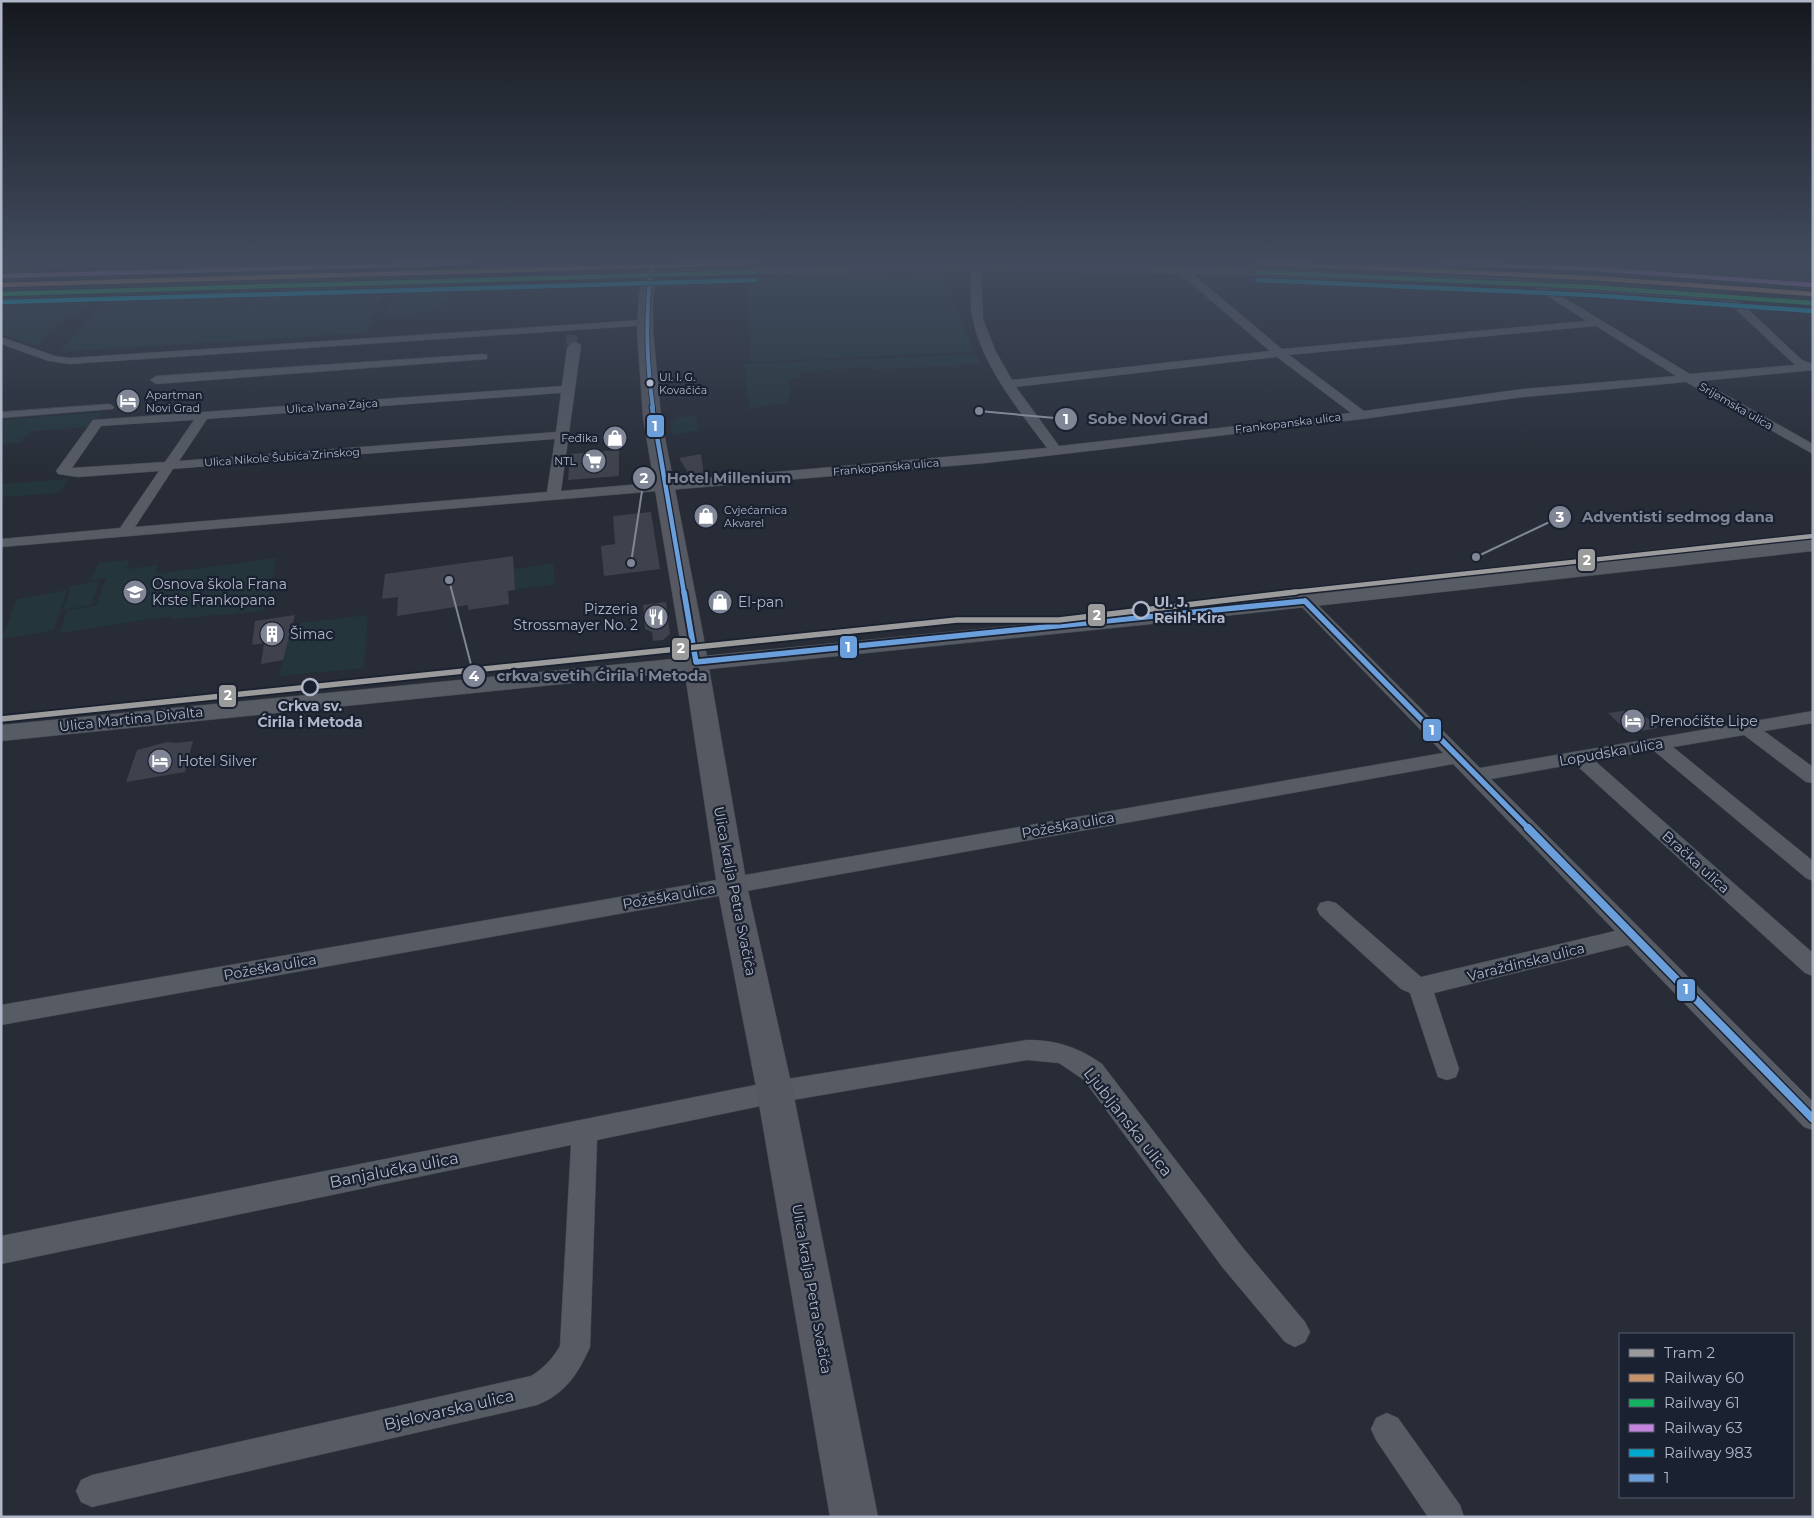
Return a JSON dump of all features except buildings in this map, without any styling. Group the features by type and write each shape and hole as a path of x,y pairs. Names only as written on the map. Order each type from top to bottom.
{"main road":[{"name":"Ulica kralja Petra Svačića","path":"646,334 652,417 696,662 732,886 775,1092 854,1517"}],"street":[{"path":"1,340 53,359 69,361 574,338 594,334"},
{"path":"983,334 1009,384 1056,451"},
{"path":"1257,334 1279,353 1362,415"},
{"path":"1009,384 1279,353 1482,334"},
{"name":"Srijemska ulica","path":"1615,334 1813,450"},
{"path":"1768,334 1798,362 1810,367"},
{"path":"554,494 574,338"},
{"path":"156,380 483,357"},
{"name":"Frankopanska ulica","path":"1,543 554,494 985,459 1362,415 1523,393 1810,367"},
{"name":"Ulica Ivana Zajca","path":"98,423 566,389"},
{"path":"1,415 110,407"},
{"path":"126,532 203,415"},
{"name":"Ulica Nikole Šubića Zrinskog","path":"98,423 62,471 71,473 169,466 561,435"},
{"name":"Ulica Martina Divalta","path":"1,733 1305,601 1813,545"},
{"path":"1305,601 1631,936 1813,1119"},
{"name":"Lopudska ulica","path":"1474,775 1813,717"},
{"path":"1749,729 1813,777"},
{"path":"1657,744 1813,873"},
{"name":"Požeška ulica","path":"1,1015 1455,756"},
{"name":"Bračka ulica","path":"1580,757 1813,967"},
{"path":"1328,909 1409,982 1420,987 1447,1069"},
{"name":"Varaždinska ulica","path":"1420,987 1631,936"},
{"name":"Ljubljanska ulica","path":"775,1092 1027,1050 1056,1050 1075,1058 1093,1072 1233,1258 1295,1332"},
{"name":"Banjalučka ulica","path":"5,1252 775,1092"},
{"name":"Bjelovarska ulica","path":"92,1491 537,1390 553,1381 568,1364 575,1347 585,1131"},
{"path":"1387,1429 1448,1517"}],"shaded area":[{"path":"1,334 47,334 38,343 43,344 38,347"},
{"path":"76,334 352,334 58,352"},
{"path":"749,334 967,334 974,352 749,362"},
{"path":"975,354 982,364 872,370 871,367 799,372 800,378 789,379 791,395 784,404 764,405 750,410 744,364"},
{"path":"103,412 91,427 30,431 19,443 1,444 1,420"},
{"path":"696,416 699,430 672,435 671,422 678,417"},
{"path":"68,479 59,493 1,497 1,484"},
{"path":"277,558 265,611 171,619 171,616 60,633 67,610 96,606 106,578 90,580 99,563 129,560 127,569 158,565 156,574"},
{"path":"553,563 555,584 515,590 514,569"},
{"path":"99,581 91,605 63,610 71,586"},
{"path":"67,590 54,630 2,639 17,599"},
{"path":"368,615 364,668 279,676 292,624"}],"tunnel":[{"path":"571,345 572,335"}],"tram line":[{"name":"2","path":"1,719 957,620 1059,620 1256,596 1813,536"}],"transit line":[{"name":"1","path":"647,334 648,369 654,421 696,662"},
{"name":"1","path":"1305,601 1813,1119"},
{"name":"1","path":"696,662 1305,601"}],"place":[{"name":"Ul. I. G. Kovačića","path":"650,383"},
{"name":"Apartman Novi Grad","path":"128,401"},
{"name":"Sobe Novi Grad","path":"979,411"},
{"name":"Feđika","path":"615,438"},
{"name":"NTL","path":"594,461"},
{"name":"Cvjećarnica Akvarel","path":"706,516"},
{"name":"Adventisti sedmog dana","path":"1476,557"},
{"name":"Hotel Millenium","path":"631,563"},
{"name":"crkva svetih Ćirila i Metoda","path":"449,580"},
{"name":"Osnova škola Frana Krste Frankopana","path":"135,592"},
{"name":"El-pan","path":"720,602"},
{"name":"Ul. J. Reihl-Kira","path":"1141,610"},
{"name":"Pizzeria Strossmayer No. 2","path":"656,617"},
{"name":"Šimac","path":"272,634"},
{"name":"Crkva sv. Ćirila i Metoda","path":"310,687"},
{"name":"Prenoćište Lipe","path":"1633,721"},
{"name":"Hotel Silver","path":"160,761"}]}
